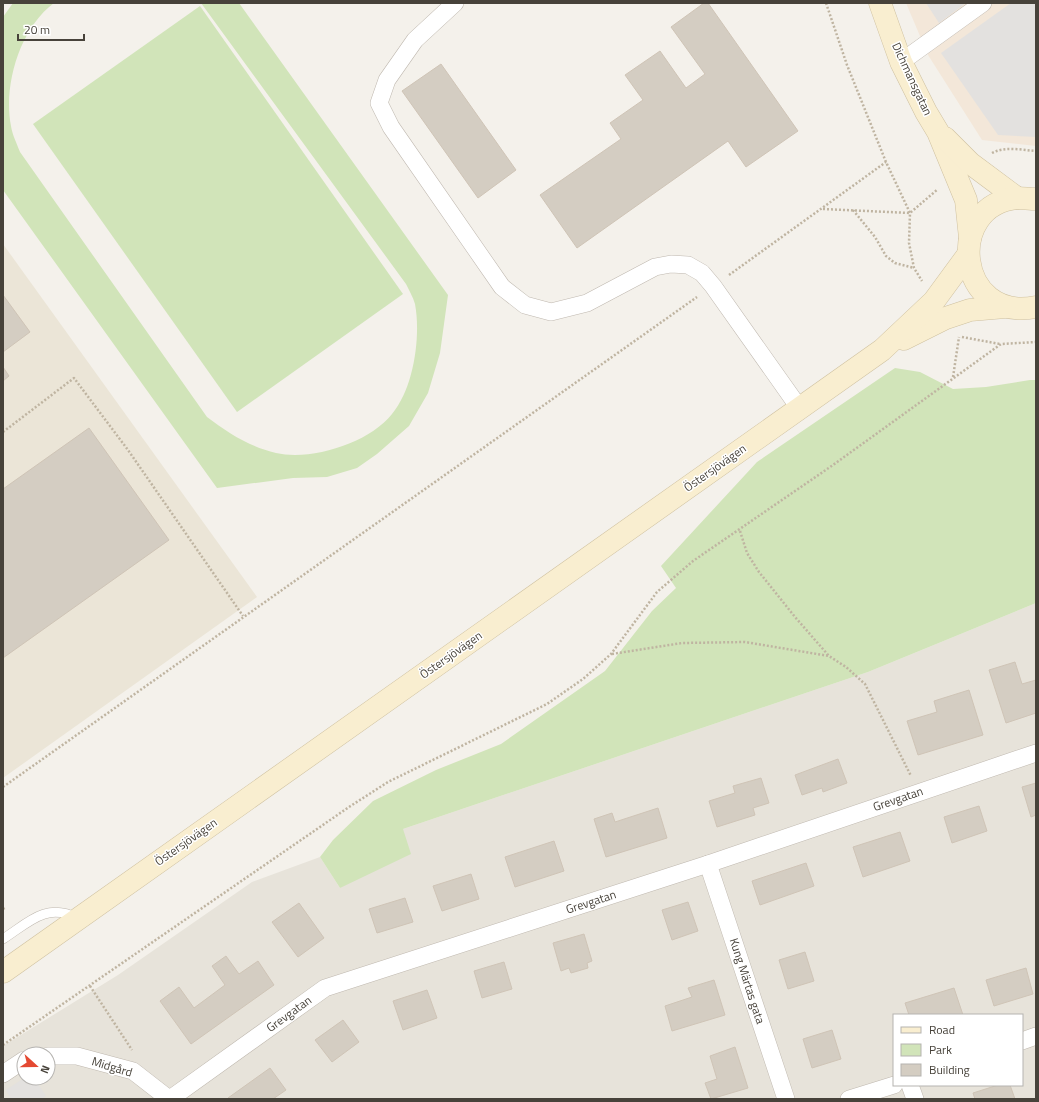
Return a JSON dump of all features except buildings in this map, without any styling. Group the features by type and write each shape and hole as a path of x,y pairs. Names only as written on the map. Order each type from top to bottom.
{"main road":[{"name":"Dichmansgatan","path":"880,3 901,62 926,112 963,169 968,247 973,278 986,295 1025,309"},
{"path":"963,169 1031,199"},
{"name":"Östersjövägen","path":"8,967 882,350 934,301 968,247 976,223 988,211 1002,202 1031,199"},
{"name":"Östersjövägen","path":"882,350 946,318 970,310 1025,309"}],"street":[{"path":"455,3 415,40 387,80 379,103 391,127 502,287 525,304 551,312 587,303 655,267 671,264 688,265 702,273 713,286 800,408"},
{"path":"901,62 983,3"},
{"name":"Grevgatan","path":"170,1099 325,988 708,864 919,791 1036,753"},
{"name":"Kung Märtas gata","path":"708,864 786,1099"},
{"path":"1023,1041 1036,1036"},
{"name":"Midgård","path":"56,1056 77,1056 133,1071 170,1099"},
{"path":"3,1074 16,1065"},
{"path":"849,1099 893,1085"},
{"path":"910,1086 915,1099"}],"lane":[{"path":"3,939 36,918 49,912 66,913 78,919"}],"path":[{"path":"826,3 847,65 886,162 910,213"},
{"path":"822,209 910,213 963,169 998,150 1036,151"},
{"path":"3,787 243,616 822,209 886,162"},
{"path":"853,210 875,237 886,256 895,263 914,268"},
{"path":"959,337 1001,344 1036,342"},
{"path":"3,1045 348,807 388,782 547,704 583,679 611,654 657,592 693,561 740,531 1001,344"},
{"path":"3,432 74,378 128,450 243,616"},
{"path":"740,531 747,553 759,572 829,656 846,667 865,684 919,791"},
{"path":"611,654 682,643 745,642 829,656"},
{"path":"90,986 133,1050 136,1058 133,1071"}],"shaded area":[{"path":"906,3 1036,3 1036,146 982,140 928,55"},
{"path":"926,3 966,3 939,23"},
{"path":"1011,3 1036,3 1036,137 998,135 941,53"},
{"path":"3,244 257,597 3,778"},
{"path":"1036,603 1036,1099 3,1099 3,1046 118,975 252,882 320,857 340,888 403,829 868,672"},
{"path":"16,1083 16,1086 39,1086 46,1096 42,1099 11,1099 6,1090"}],"green space":[{"path":"13,3 54,3 42,14 23,42 12,76 9,110 13,136 20,152 207,417 240,439 266,450 290,455 322,452 355,441 369,433 382,424 400,403 411,376 414,361 417,331 415,304 406,284 201,3 239,3 448,295 440,353 428,393 409,426 377,454 357,468 327,477 293,478 217,488 3,190 3,17"},
{"path":"200,6 403,294 237,412 33,124"},
{"path":"895,368 920,372 953,389 986,387 1036,380 1036,603 868,672 403,829 411,854 340,888 320,857 333,840 373,801 436,770 501,744 605,671 652,611 676,588 661,566 757,462"}]}
